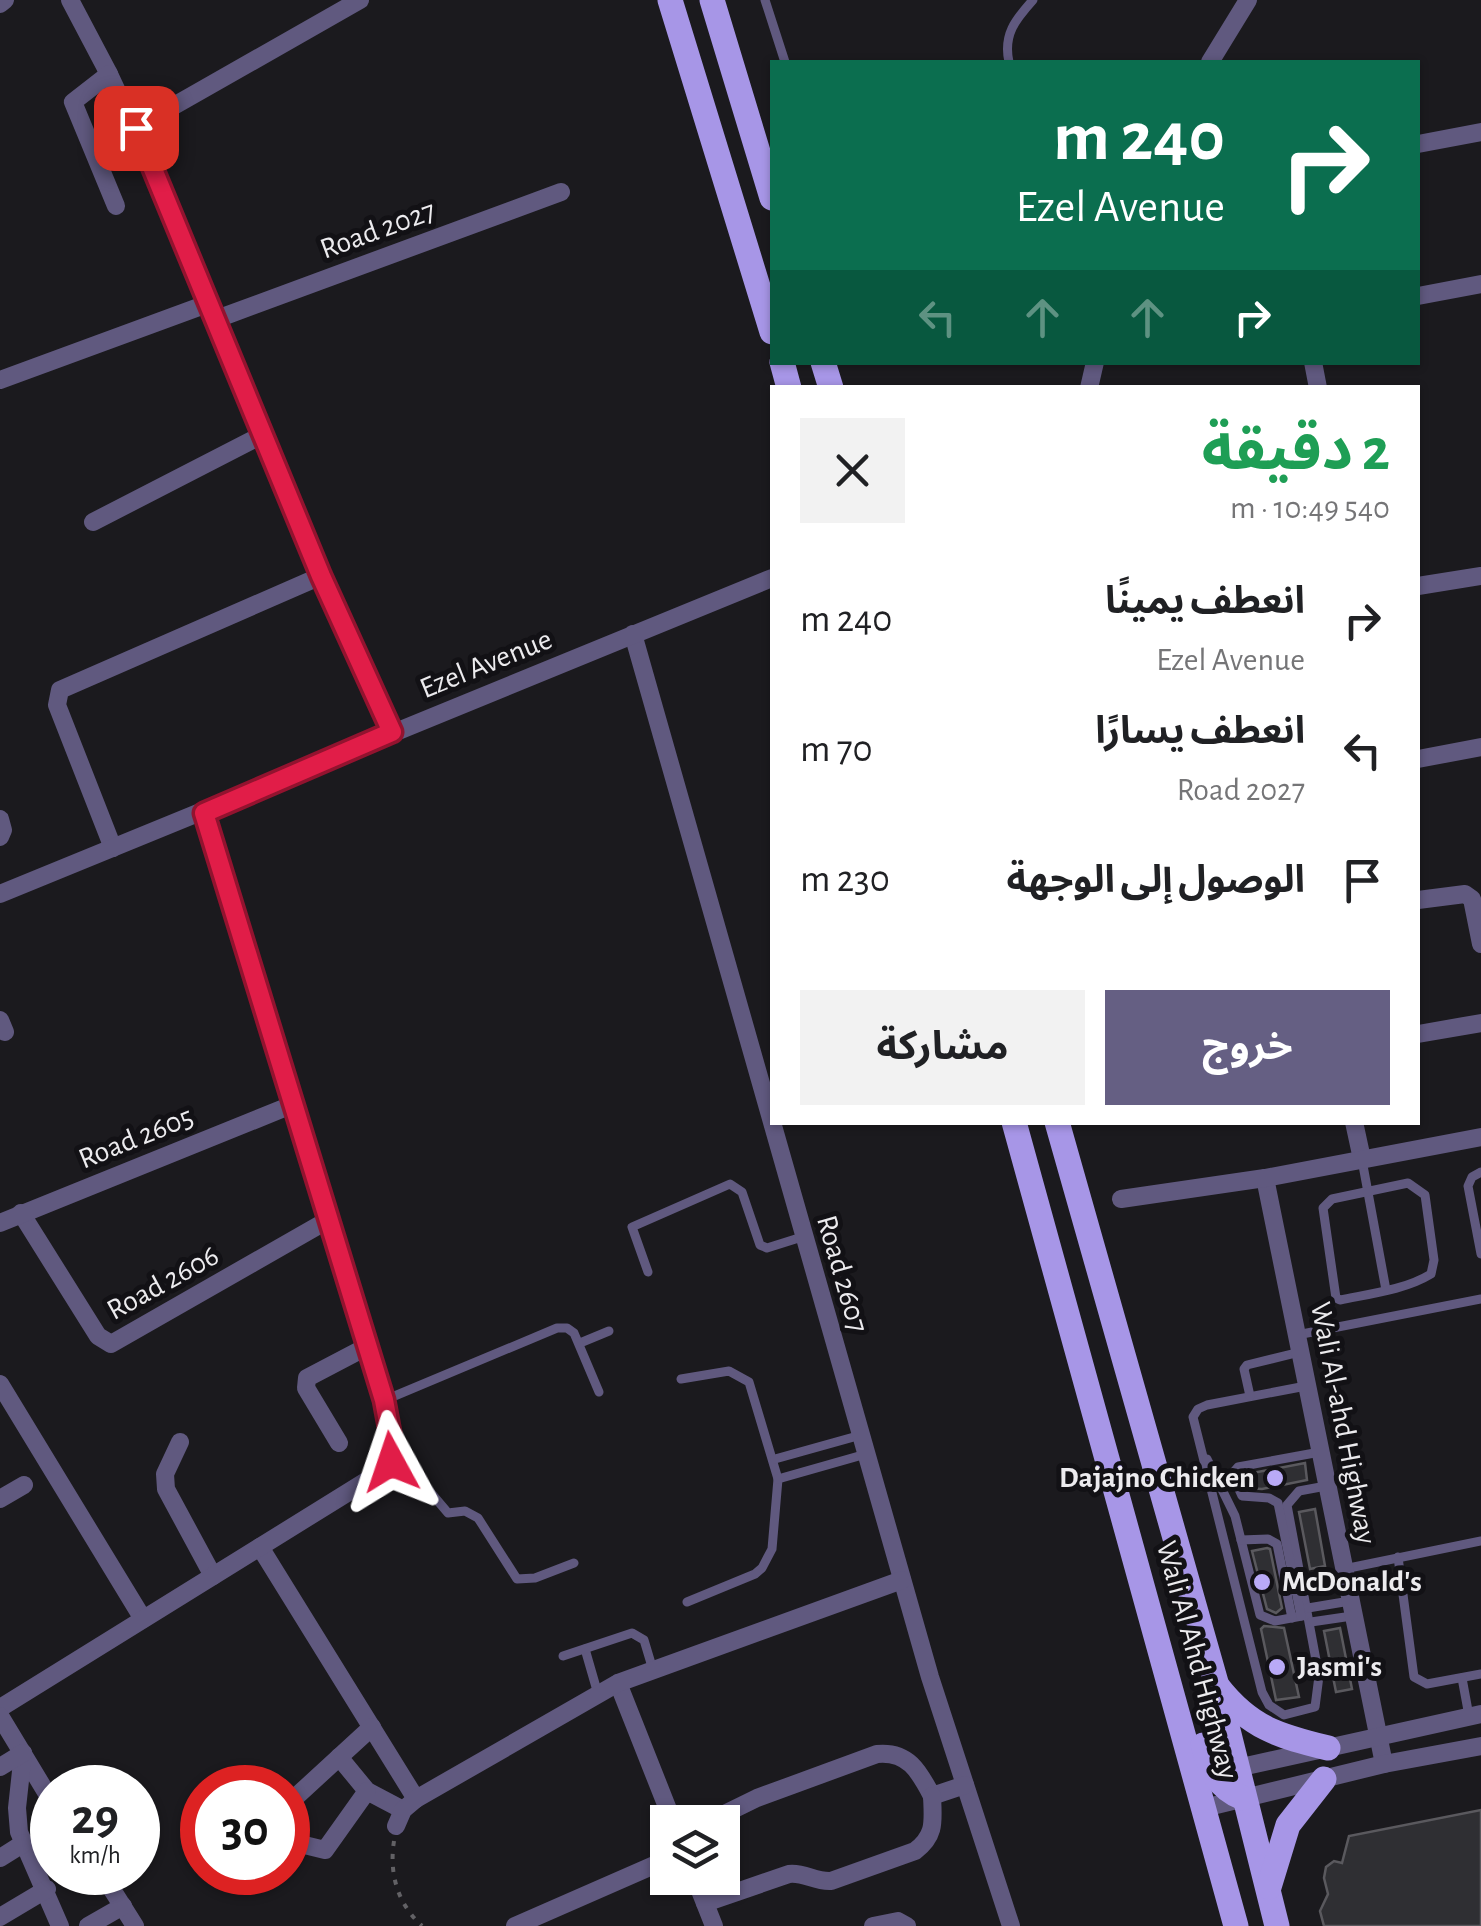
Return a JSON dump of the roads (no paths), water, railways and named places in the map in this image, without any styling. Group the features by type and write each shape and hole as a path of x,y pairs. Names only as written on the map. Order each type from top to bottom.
{"main road":[{"path":"670,0 770,325"},
{"path":"712,0 770,191"},
{"path":"1015,1125 1112,1468 1139,1520 1215,1773 1220,1785 1243,1798"},
{"name":"Wali Al Ahd Highway","path":"1058,1125 1217,1686 1215,1773 1204,1808 1236,1926"},
{"path":"1217,1686 1240,1712 1268,1732 1328,1748"},
{"path":"1268,1892 1288,1825 1324,1779"},
{"name":"Wali Al Ahd Highway","path":"1243,1798 1276,1926"}],"street":[{"path":"70,0 136,128 321,576 392,732"},
{"path":"136,128 338,6 360,0"},
{"path":"1211,60 1248,0"},
{"path":"109,74 73,102 116,206"},
{"path":"1420,144 1481,132"},
{"name":"Road 2027","path":"0,380 561,192"},
{"path":"1420,296 1481,284"},
{"path":"94,522 262,436"},
{"path":"112,848 57,705 60,690 321,576"},
{"path":"1420,586 1481,576"},
{"name":"Ezel Avenue","path":"0,894 770,579"},
{"name":"Road 2607","path":"633,634 770,1123"},
{"path":"1420,759 1481,748"},
{"path":"0,1708 260,1547 391,1462 394,1454 368,1346 204,813"},
{"path":"0,819 0,837"},
{"path":"1420,900 1465,894 1472,899 1481,944"},
{"path":"1420,1034 1481,1023"},
{"name":"Road 2605","path":"0,1224 294,1104"},
{"name":"Road 2607","path":"771,1125 902,1580 1011,1926"},
{"path":"1355,1125 1362,1159"},
{"path":"1120,1199 1265,1178 1481,1138"},
{"name":"Wali Al-ahd Highway","path":"1265,1178 1384,1764"},
{"name":"Road 2606","path":"22,1214 98,1336 111,1344 328,1220"},
{"path":"339,1443 306,1388 307,1378 368,1346"},
{"path":"0,1384 144,1619"},
{"path":"180,1442 165,1474 166,1490 214,1576"},
{"path":"0,1499 24,1485"},
{"path":"260,1547 372,1727 405,1812"},
{"path":"405,1812 618,1683 902,1580"},
{"path":"618,1683 666,1805"},
{"path":"1215,1773 1475,1715"},
{"path":"0,1716 30,1766"},
{"path":"310,1784 372,1727"},
{"path":"1204,1808 1384,1764 1481,1746"},
{"path":"705,1904 798,1872 818,1882 831,1882 915,1850 933,1831 932,1796 907,1760 893,1752 877,1754 740,1806"},
{"path":"0,1767 22,1753"},
{"path":"22,1753 16,1808 30,1855"},
{"path":"339,1757 367,1792 405,1812"},
{"path":"932,1796 965,1784"},
{"path":"310,1846 325,1850 367,1792"},
{"path":"0,1858 24,1842"},
{"path":"516,1926 650,1867"},
{"path":"0,1917 36,1895"},
{"path":"48,1895 60,1926"},
{"path":"116,1895 135,1926"},
{"path":"702,1895 714,1926"},
{"path":"88,1926 123,1906"},
{"path":"872,1926 898,1921 908,1926"}],"lane":[{"path":"765,0 784,60"},
{"path":"1008,60 1006,46 1011,28 1033,0"},
{"path":"1362,1159 1386,1290"},
{"path":"1481,1172 1472,1177 1468,1186 1481,1254"},
{"path":"1408,1183 1425,1195 1434,1260 1431,1274 1386,1290 1340,1300 1334,1292 1323,1208 1332,1198 1370,1190 1408,1183"},
{"path":"648,1272 632,1227 730,1184 742,1192 760,1245 766,1248 802,1237"},
{"path":"1250,1396 1244,1369 1247,1365 1298,1344 1481,1299"},
{"path":"384,1400 556,1328 567,1328 580,1342 599,1392"},
{"path":"580,1342 609,1330"},
{"path":"681,1379 718,1370 740,1375 754,1393 778,1479 772,1548 762,1568 687,1602"},
{"path":"1306,1386 1198,1409 1193,1418 1262,1692 1269,1705 1284,1715 1316,1707 1318,1676 1278,1503 1269,1498 1242,1496 1232,1474 1238,1467 1320,1452"},
{"path":"774,1460 860,1435"},
{"path":"1198,1443 1232,1507 1260,1615 1275,1621 1351,1608"},
{"path":"778,1479 866,1454"},
{"path":"391,1462 410,1468 448,1513 465,1511 478,1518 518,1579 535,1578 574,1563"},
{"path":"1304,1616 1287,1504 1299,1492 1327,1486"},
{"path":"1241,1540 1268,1538 1278,1544 1304,1616"},
{"path":"1344,1568 1481,1541"},
{"path":"1398,1557 1414,1677 1427,1684 1481,1674"},
{"path":"564,1656 639,1635 652,1670"},
{"path":"585,1649 598,1694"},
{"path":"1462,1678 1475,1715"}],"place":[{"name":"Dajajno Chicken","path":"1275,1478"},
{"name":"McDonald's","path":"1262,1582"},
{"name":"Jasmi's","path":"1277,1667"}]}
